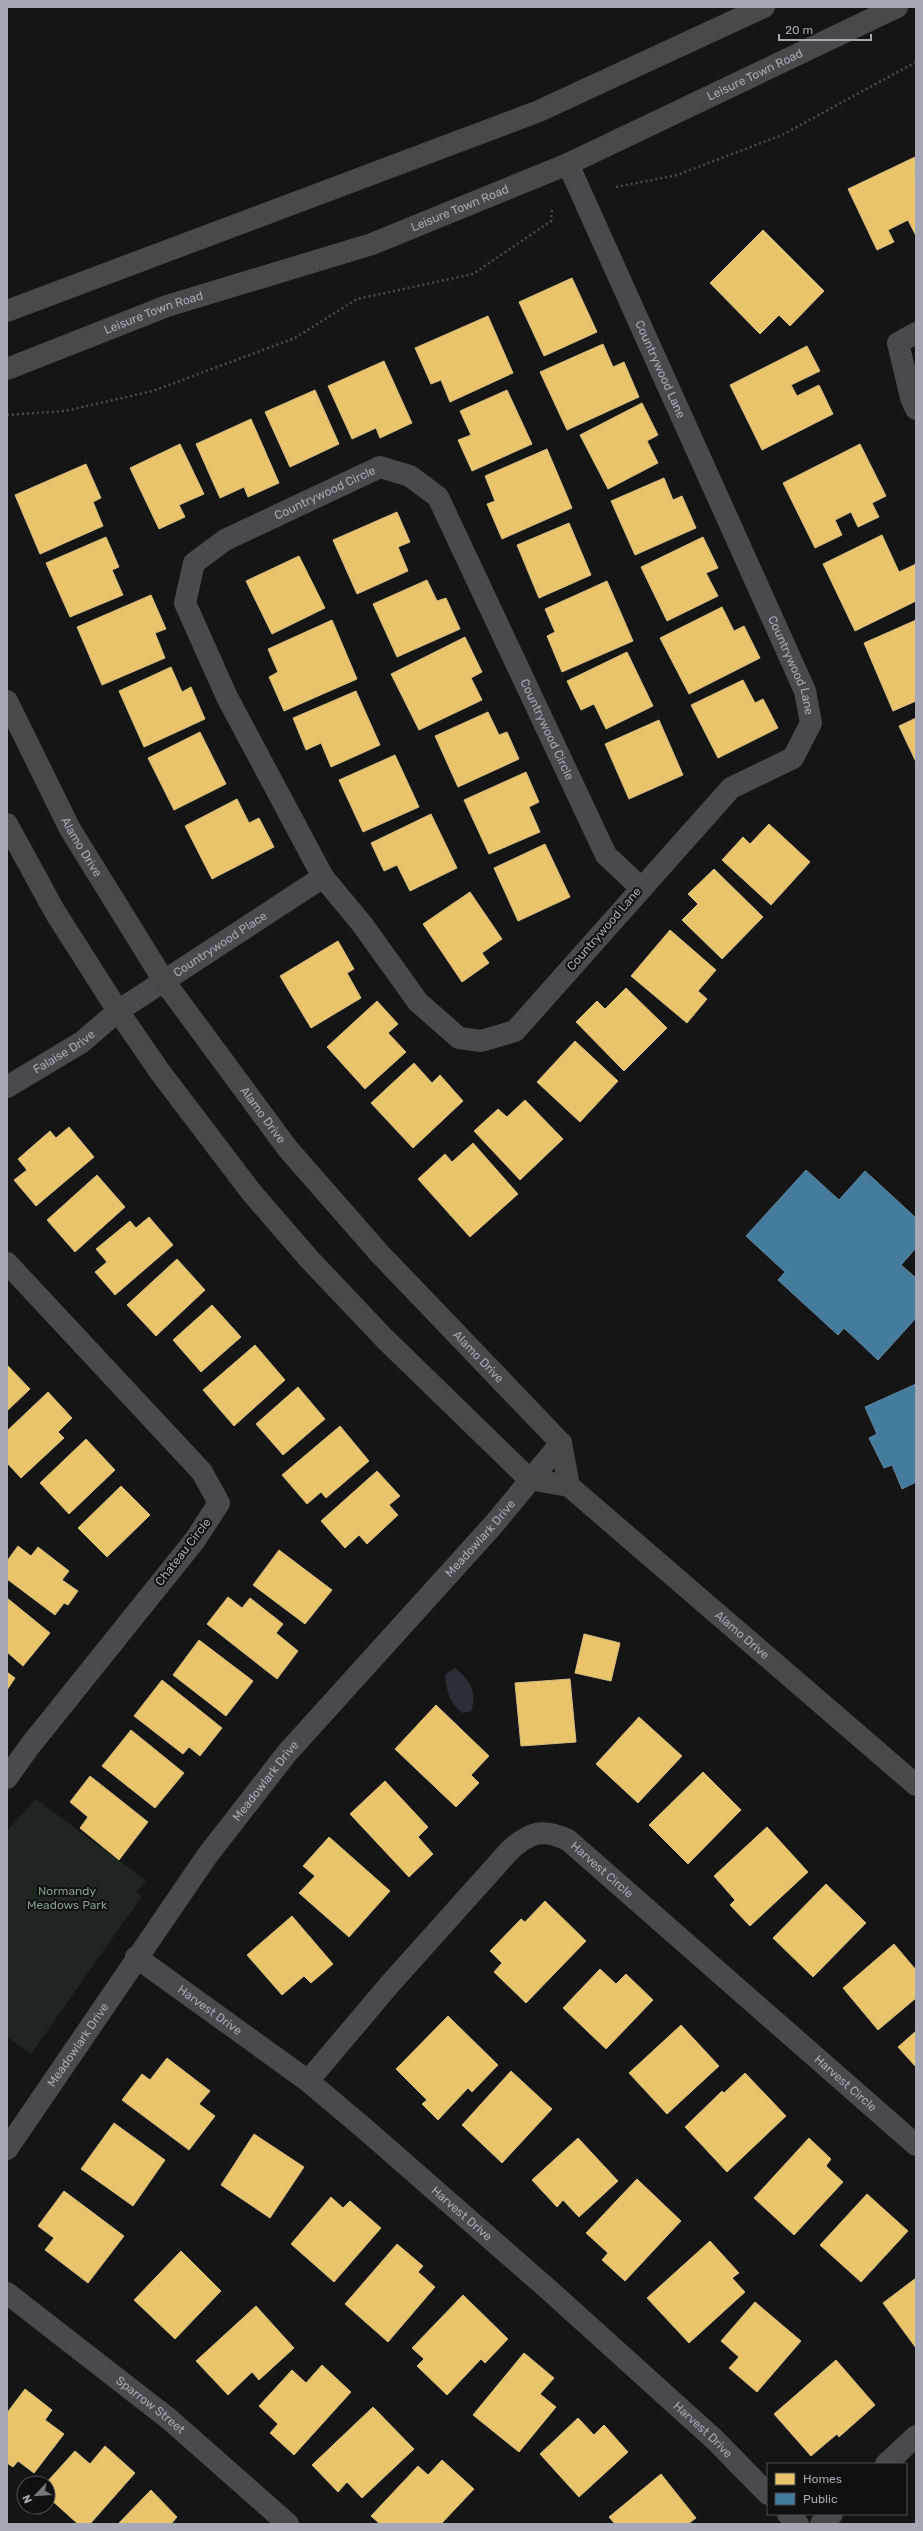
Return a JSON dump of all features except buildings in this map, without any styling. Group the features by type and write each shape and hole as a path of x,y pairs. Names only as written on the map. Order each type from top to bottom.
{"main road":[{"path":"7,311 539,112 764,7"},
{"name":"Leisure Town Road","path":"7,369 167,306 372,244 568,164 897,7"},
{"name":"Alamo Drive","path":"7,701 70,829 164,981 288,1149 380,1254 561,1443"},
{"path":"7,824 55,912 118,1011 160,1072 252,1192 310,1260 385,1339 529,1480 569,1486 561,1443"},
{"name":"Alamo Drive","path":"569,1486 916,1785"}],"street":[{"name":"Countrywood Lane","path":"323,877 362,924 418,1002 459,1038 481,1041 515,1031 640,887 731,788 793,758 811,723 805,691 568,164"},
{"path":"916,333 898,343 911,398 916,409"},
{"name":"Countrywood Circle","path":"323,877 227,697 185,603 194,563 225,540 380,467 410,476 438,497 606,855 640,887"},
{"name":"Countrywood Place","path":"118,1011 323,877"},
{"name":"Falaise Drive","path":"7,1087 82,1042 118,1011"},
{"name":"Chateau Circle","path":"7,1263 202,1472 219,1503 195,1540 29,1747 7,1778"},
{"name":"Meadowlark Drive","path":"7,2149 136,1957 207,1856 287,1753 494,1524 561,1443"},
{"name":"Harvest Circle","path":"308,2081 390,1984 510,1850 524,1838 539,1833 556,1834 568,1840 916,2145"},
{"name":"Harvest Drive","path":"136,1957 308,2081 549,2290 714,2439 767,2493"},
{"name":"Sparrow Street","path":"7,2293 169,2419 288,2524"},
{"path":"887,2463 916,2436"},
{"path":"789,2515 798,2524"},
{"path":"821,2524 831,2515"}],"path":[{"path":"616,187 678,175 782,135 916,62"},
{"path":"7,415 65,411 153,391 295,338 358,299 473,274 551,221 552,210"}],"green space":[{"name":"Normandy Meadows Park","path":"36,1799 146,1881 136,1892 142,1896 31,2054 7,2037 7,1831"}],"shaded area":[{"path":"455,1668 468,1682 473,1692 474,1698 471,1711 462,1713 454,1705 449,1696 445,1675"}]}
